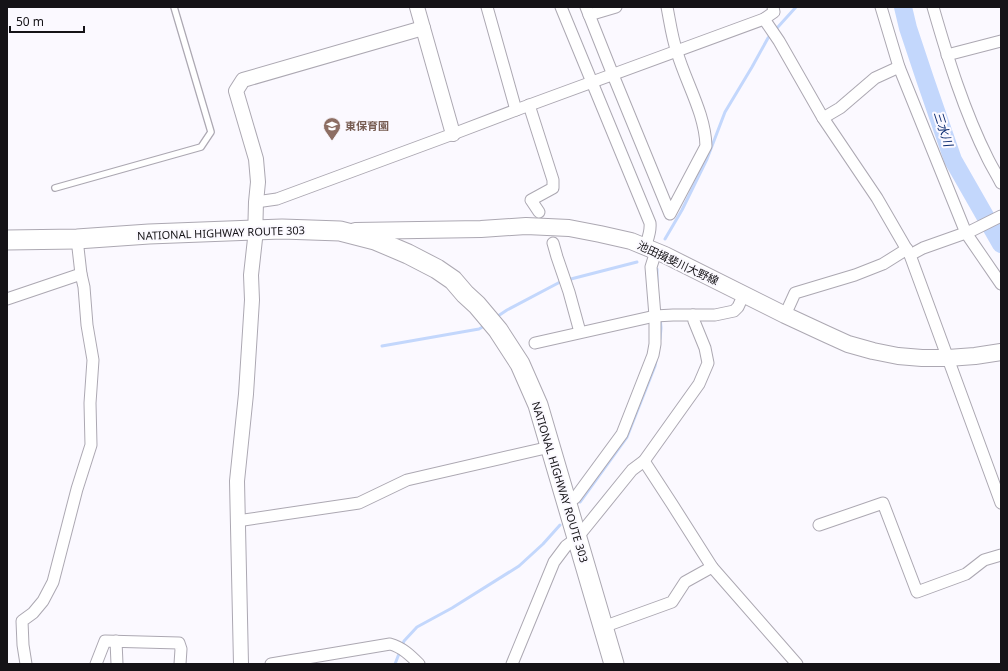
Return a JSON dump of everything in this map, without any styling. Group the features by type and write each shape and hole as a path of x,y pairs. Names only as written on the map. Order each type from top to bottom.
{"highway":[{"name":"NATIONAL HIGHWAY ROUTE 303","path":"254,234 282,229 340,231 375,240 408,254 437,269 453,280 498,330 520,364 538,406 614,664"},
{"name":"NATIONAL HIGHWAY ROUTE 303","path":"7,246 77,242 149,234 254,234 282,238 339,241 372,248 407,261 465,294"},
{"name":"NATIONAL HIGHWAY ROUTE 303","path":"7,240 77,242"}],"main road":[{"name":"池田揖斐川大野線","path":"340,231 481,229 526,226 562,228 600,234 632,241 848,344 898,356 922,358 975,356 1001,352"}],"street":[{"path":"417,7 453,134"},
{"path":"487,7 516,110"},
{"path":"561,7 650,223 651,268 655,316 655,344 653,355 622,434 575,498 566,503"},
{"path":"616,7 587,11 670,214 706,146 699,112 677,52 667,7"},
{"path":"256,202 277,199 612,75 767,23 774,12 774,7"},
{"path":"881,7 899,67 968,232 1001,284"},
{"path":"933,7 964,105 988,159 1001,183"},
{"path":"767,23 823,118 877,198 909,252 1001,503"},
{"path":"241,664 237,482 246,394 252,300 251,275 258,182 256,159 236,91 243,80 423,28"},
{"path":"947,55 1001,41"},
{"path":"823,118 840,108 875,78 899,67"},
{"path":"529,105 553,180 553,188 531,200 539,212"},
{"path":"785,315 795,293 855,275 884,264 909,252 968,232 1001,216"},
{"path":"26,664 23,646 22,621 33,613 43,601 53,582 77,489 91,445 90,403 93,360 87,325 84,287 77,242"},
{"path":"553,242 556,257 569,292 580,332"},
{"path":"7,299 81,274"},
{"path":"535,343 655,316 715,315 734,311 738,307 744,294"},
{"path":"512,664 554,562 566,546 576,538 632,470 644,461 699,384 708,363 705,348 694,321 694,315"},
{"path":"237,521 358,503 407,480 550,447"},
{"path":"644,461 712,567 796,664"},
{"path":"819,525 883,503 917,592 966,574 984,560 1001,555"},
{"path":"603,627 672,602 685,582 712,567"},
{"path":"96,664 105,641 179,643 181,649 180,664"},
{"path":"116,641 117,664"},
{"path":"271,664 390,644 407,652 419,664"}],"lane":[{"path":"55,188 201,147 211,132 174,7"}],"waterway":[{"path":"665,239 682,210 707,159 725,112 768,38 796,7"},
{"name":"三水川","path":"903,7 908,28 953,160 1001,244"},
{"path":"567,280 637,262"},
{"path":"657,269 657,282"},
{"path":"495,318 507,310 562,281"},
{"path":"660,317 660,339"},
{"path":"382,346 479,329 486,325"},
{"path":"580,502 627,437 656,361"},
{"path":"395,664 404,641 417,627 452,608 519,566 543,544 560,525"}],"place":[{"name":"東保育園","path":"332,141"}]}
